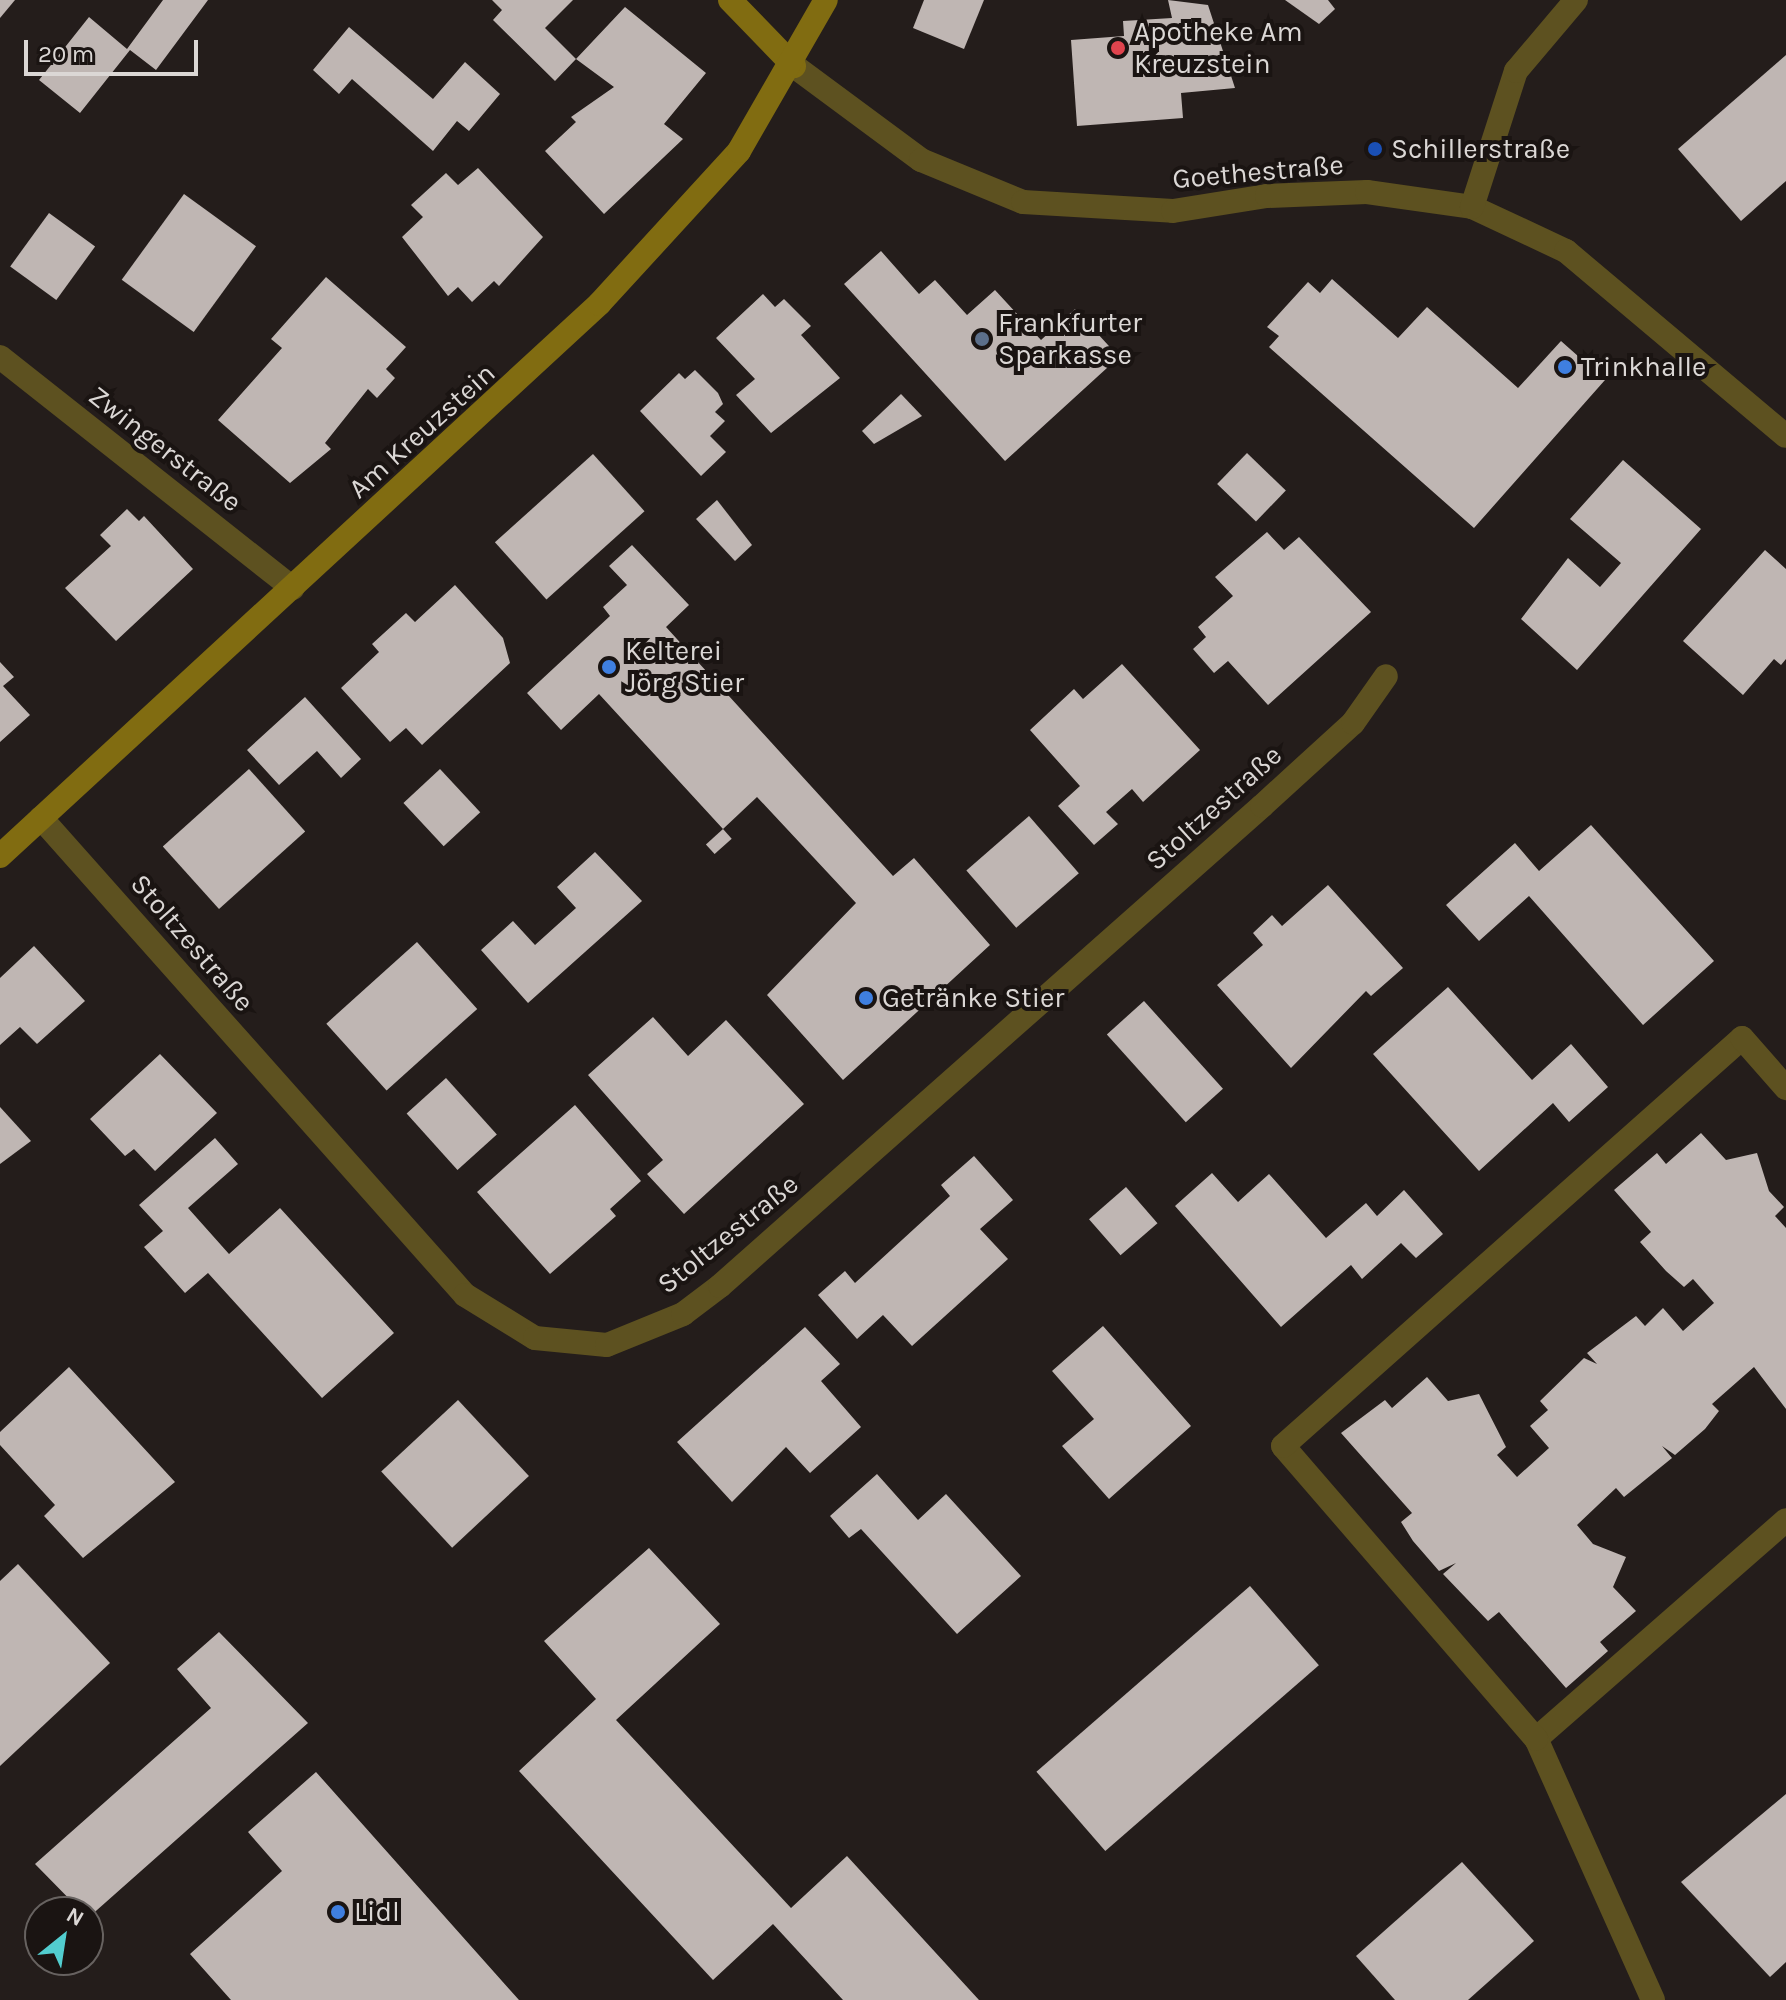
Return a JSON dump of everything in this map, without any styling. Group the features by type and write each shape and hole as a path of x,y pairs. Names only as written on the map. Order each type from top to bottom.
{"street":[{"path":"730,0 794,66"},
{"name":"Am Kreuzstein","path":"0,856 599,304 739,151 794,66 826,0"},
{"path":"1472,207 1516,71 1576,0"},
{"name":"Goethestraße","path":"794,66 921,160 1023,202 1173,211 1354,192 1472,207 1566,251 1786,436"},
{"name":"Zwingerstraße","path":"0,357 293,588"},
{"name":"Stoltzestraße","path":"41,818 465,1295 535,1338 607,1345 683,1314 720,1286 1274,796 1353,723 1386,676"},
{"path":"1653,2000 1536,1739 1283,1446 1742,1038 1786,1088"},
{"path":"1536,1739 1786,1520"}],"building":[{"path":"0,0 15,0 0,18"},
{"path":"163,0 208,0 156,70 130,50 80,113 39,80 89,17 127,49"},
{"path":"492,0 573,0 545,28 576,59 555,81 493,20 502,10"},
{"path":"924,0 984,0 964,49 913,28"},
{"path":"1168,0 1208,5 1235,88 1181,93 1183,118 1077,126 1071,40 1124,36 1123,21 1172,18"},
{"path":"1285,0 1328,0 1335,9 1319,24"},
{"path":"625,7 706,73 664,124 683,139 604,214 545,151 576,122 571,117 614,87 576,59"},
{"path":"349,27 433,99 465,62 500,94 469,131 457,121 433,151 352,79 339,94 313,70"},
{"path":"1786,55 1786,181 1741,221 1678,149"},
{"path":"478,168 543,237 499,286 494,281 472,302 458,287 448,296 402,237 423,217 411,205 446,173 458,185"},
{"path":"184,194 256,246 194,332 122,280"},
{"path":"49,213 95,247 56,300 10,266"},
{"path":"881,251 919,294 935,280 967,315 995,290 1041,340 1075,309 1119,357 1005,461 844,284"},
{"path":"326,277 406,347 386,369 395,378 377,398 368,389 325,443 331,449 290,483 218,420 282,348 271,339"},
{"path":"1332,279 1398,338 1427,307 1518,388 1561,341 1605,380 1474,528 1269,347 1279,336 1267,327 1308,282 1320,293"},
{"path":"763,294 775,307 784,299 811,326 801,335 840,378 771,433 736,395 755,379 716,338"},
{"path":"695,370 718,393 723,404 715,412 725,421 710,436 726,452 701,476 640,411 679,373 685,379"},
{"path":"901,394 922,416 874,444 862,431"},
{"path":"1247,453 1286,491 1256,521 1217,484"},
{"path":"593,454 645,511 546,600 495,542"},
{"path":"1623,460 1701,529 1577,670 1521,619 1568,558 1600,587 1621,563 1570,519"},
{"path":"717,500 752,545 735,561 696,519"},
{"path":"127,509 139,521 144,516 193,569 116,641 65,588 111,546 100,535"},
{"path":"1267,532 1284,550 1299,537 1371,612 1268,705 1228,661 1214,673 1193,649 1206,637 1198,627 1233,596 1215,577"},
{"path":"632,545 689,605 666,627 893,876 914,858 990,945 843,1080 767,995 856,903 757,797 723,829 599,694 561,730 527,693 610,616 603,607 627,585 609,566"},
{"path":"1765,550 1786,569 1786,659 1781,665 1774,659 1743,695 1683,641"},
{"path":"455,585 503,638 510,663 422,745 406,728 390,742 341,688 379,652 372,644 406,613 415,622"},
{"path":"0,662 14,677 3,686 30,715 0,742"},
{"path":"1122,664 1200,750 1143,802 1132,789 1106,812 1118,824 1094,845 1058,806 1080,786 1030,730 1074,689 1083,699"},
{"path":"305,697 361,759 341,778 317,751 279,785 247,750"},
{"path":"249,769 305,831 219,909 163,847"},
{"path":"440,769 480,812 444,846 403,803"},
{"path":"1029,816 1079,873 1016,928 966,870"},
{"path":"1591,825 1714,961 1643,1025 1529,896 1479,941 1446,905 1515,843 1539,871"},
{"path":"723,829 732,839 715,854 706,844"},
{"path":"595,852 642,901 528,1003 481,950 513,921 535,945 576,908 557,887"},
{"path":"1328,885 1403,968 1371,996 1366,991 1291,1068 1217,985 1263,945 1253,933 1272,915 1282,926"},
{"path":"417,942 477,1009 387,1091 326,1024"},
{"path":"34,946 85,1001 37,1044 20,1027 0,1045 0,978"},
{"path":"1448,987 1532,1080 1571,1044 1608,1087 1569,1122 1553,1103 1479,1171 1373,1054"},
{"path":"1144,1001 1223,1089 1186,1122 1107,1034"},
{"path":"653,1017 688,1056 726,1020 804,1104 684,1214 647,1174 663,1160 588,1075"},
{"path":"160,1054 217,1113 155,1171 134,1149 125,1156 90,1119"},
{"path":"446,1078 497,1134 457,1170 407,1113"},
{"path":"575,1105 641,1181 610,1209 616,1216 550,1274 477,1192"},
{"path":"0,1107 31,1141 0,1164"},
{"path":"1701,1133 1726,1160 1757,1153 1769,1191 1784,1207 1775,1216 1786,1228 1786,1409 1754,1367 1712,1404 1719,1411 1705,1429 1675,1455 1662,1446 1672,1458 1624,1497 1616,1488 1577,1525 1593,1544 1626,1557 1613,1587 1636,1611 1600,1642 1608,1651 1566,1688 1499,1612 1488,1621 1443,1574 1456,1563 1439,1571 1401,1522 1412,1513 1341,1433 1385,1400 1392,1408 1427,1377 1448,1401 1479,1394 1506,1447 1497,1455 1517,1477 1549,1448 1530,1426 1548,1410 1540,1401 1584,1358 1597,1364 1587,1353 1636,1316 1645,1326 1663,1308 1683,1331 1714,1303 1693,1279 1684,1287 1640,1242 1651,1232 1614,1190 1657,1153 1666,1164"},
{"path":"215,1138 238,1164 188,1208 229,1254 280,1208 394,1333 322,1398 208,1273 185,1293 144,1247 163,1231 139,1205"},
{"path":"974,1156 1013,1200 980,1229 1008,1259 912,1346 883,1315 857,1339 818,1295 845,1271 855,1283 950,1196 941,1185"},
{"path":"1212,1173 1238,1202 1269,1174 1326,1238 1366,1203 1377,1216 1404,1190 1443,1234 1416,1258 1401,1243 1362,1279 1351,1265 1281,1327 1175,1206"},
{"path":"1126,1187 1157,1223 1121,1255 1089,1219"},
{"path":"1103,1326 1191,1426 1109,1499 1062,1446 1094,1419 1052,1371"},
{"path":"805,1327 840,1364 821,1381 861,1427 810,1473 786,1447 732,1502 677,1442"},
{"path":"69,1367 175,1482 83,1558 44,1516 55,1505 0,1445 0,1432"},
{"path":"458,1400 529,1476 452,1548 381,1472"},
{"path":"877,1474 918,1520 946,1494 1021,1576 957,1634 861,1529 849,1538 830,1516"},
{"path":"649,1548 720,1624 616,1720 791,1908 847,1856 979,2000 843,2000 773,1924 713,1980 519,1771 596,1699 544,1641"},
{"path":"18,1564 110,1663 0,1766 0,1581"},
{"path":"1250,1586 1319,1665 1105,1851 1036,1772"},
{"path":"219,1632 308,1723 104,1904 104,1896 66,1896 35,1864 211,1708 177,1669"},
{"name":"Lidl","path":"316,1772 519,2000 231,2000 190,1954 282,1871 248,1832"},
{"path":"1786,1794 1786,1962 1770,1977 1681,1882"},
{"path":"1462,1862 1534,1941 1468,2000 1395,2000 1356,1956"}],"place":[{"name":"Apotheke Am Kreuzstein","path":"1118,48"},
{"name":"Schillerstraße","path":"1375,149"},
{"name":"Frankfurter Sparkasse","path":"982,339"},
{"name":"Trinkhalle","path":"1565,367"},
{"name":"Kelterei Jörg Stier","path":"609,667"},
{"name":"Getränke Stier","path":"866,998"},
{"name":"Lidl","path":"338,1912"}]}
